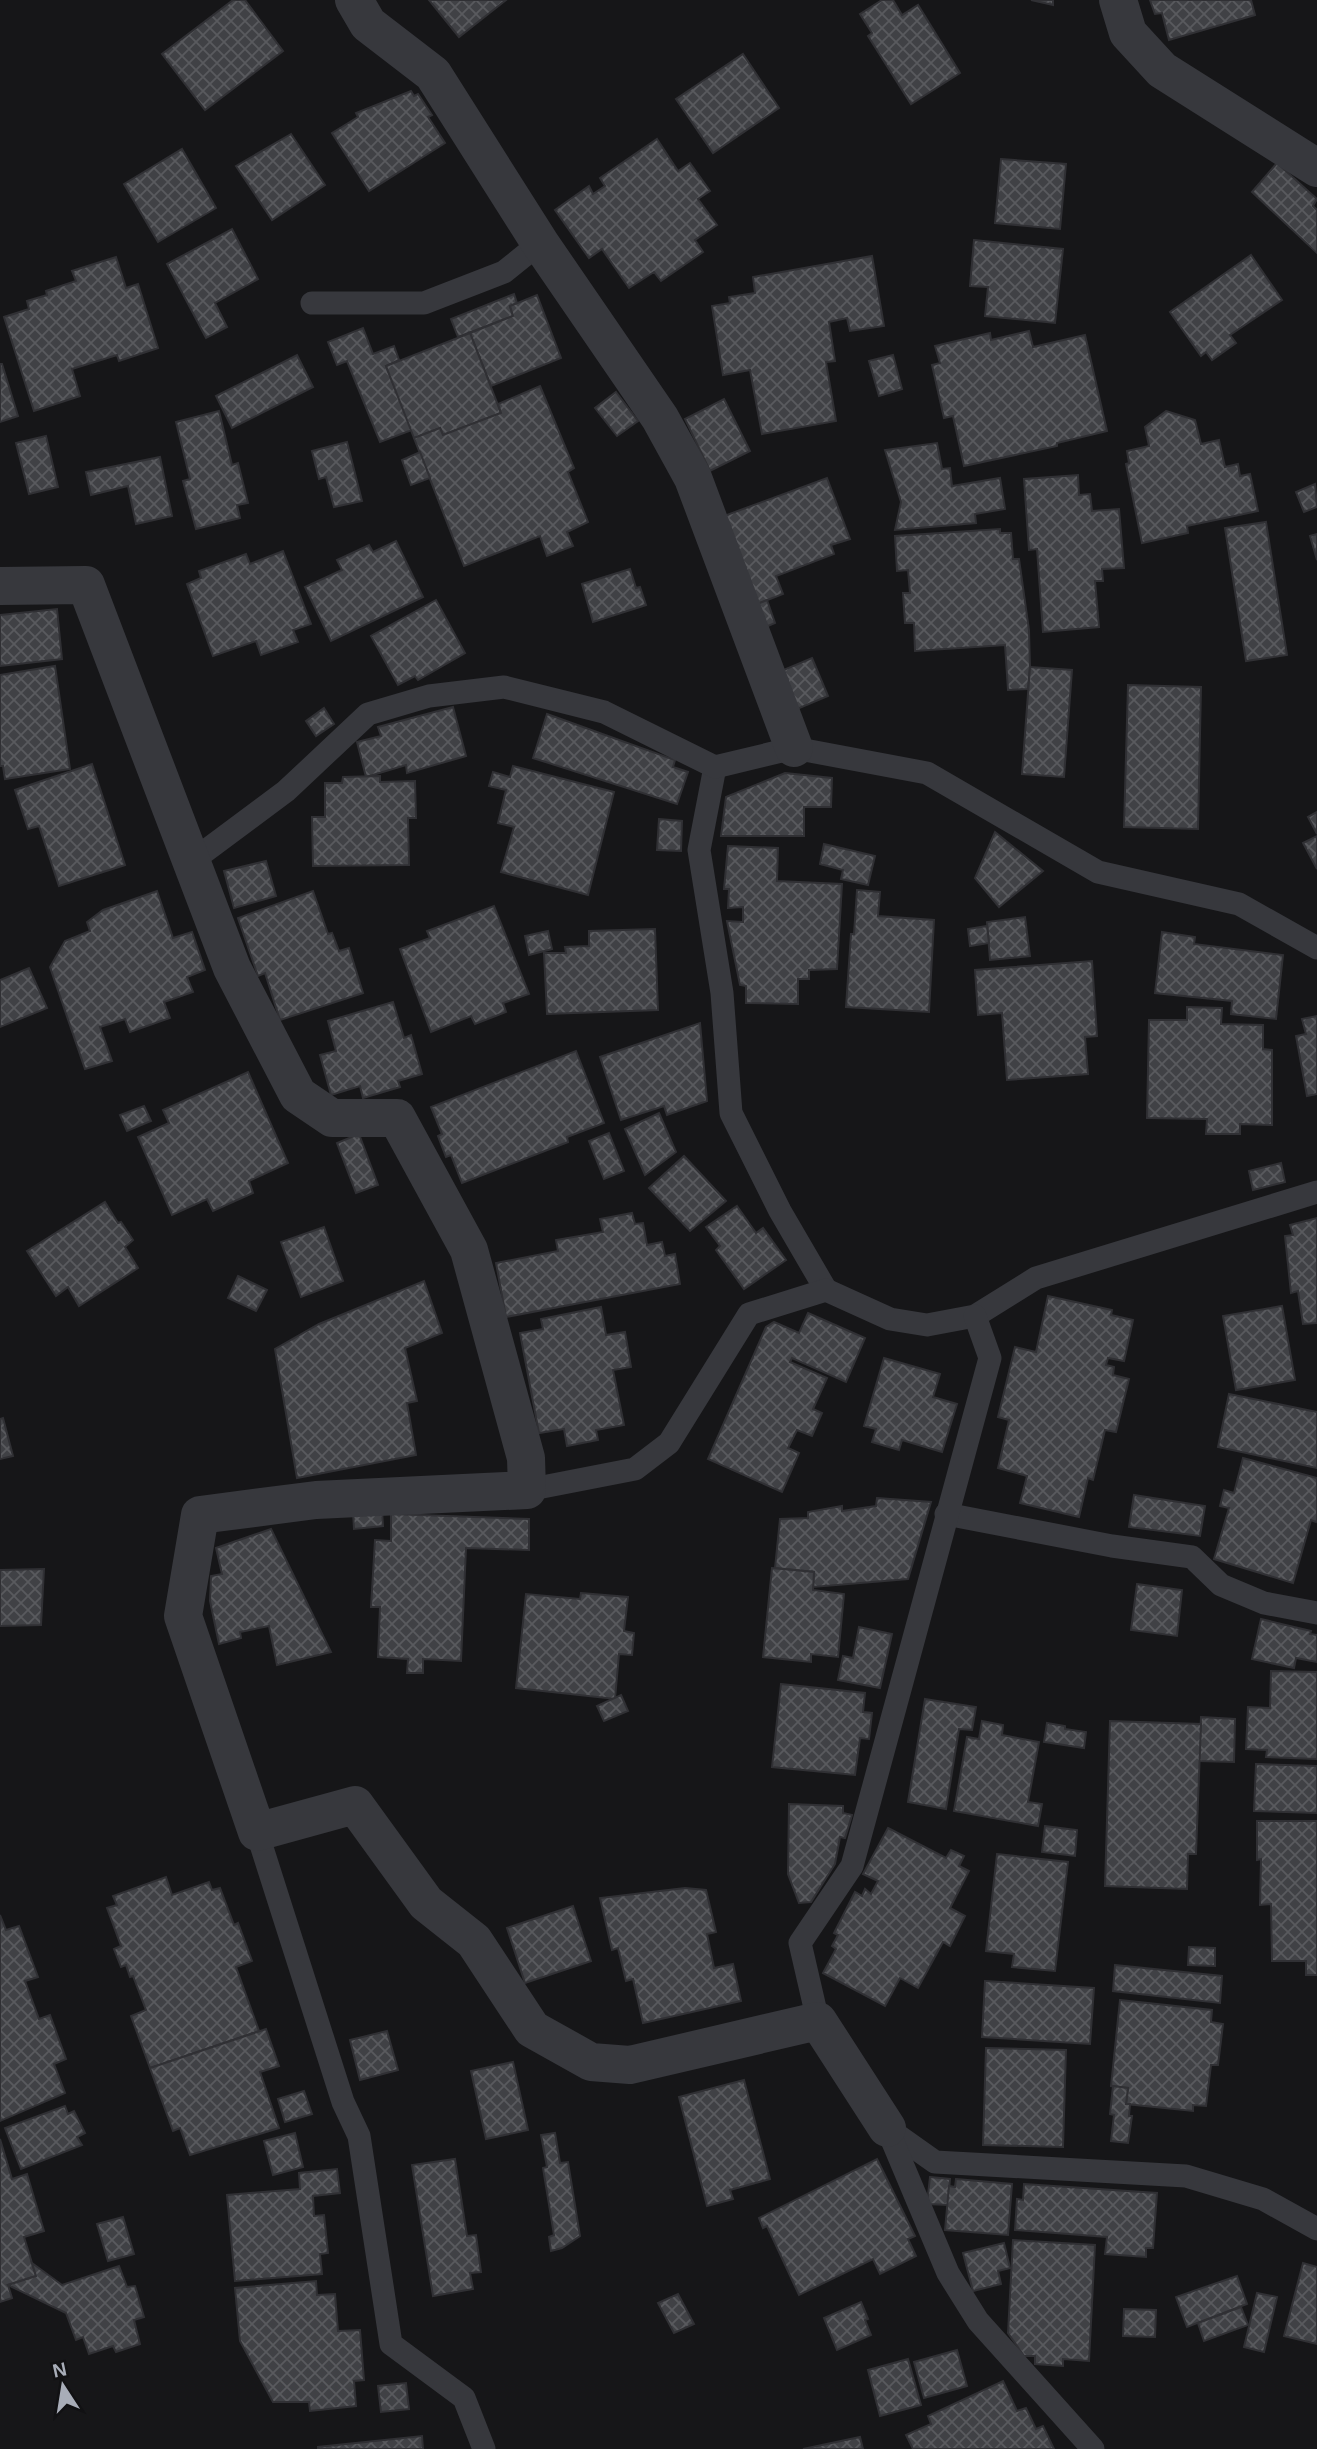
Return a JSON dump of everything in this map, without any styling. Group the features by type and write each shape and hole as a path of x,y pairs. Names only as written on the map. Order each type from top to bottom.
{"street":[{"path":"354,0 368,24 433,74 540,243 660,418 693,478 794,748"},
{"path":"1118,0 1128,33 1163,70 1317,168"},
{"path":"0,586 86,585 232,968 298,1095 332,1118 397,1118 469,1250 526,1458 527,1490 316,1500 200,1515 183,1615 257,1832 355,1805 426,1903 474,1941 532,2029 591,2062 630,2064 818,2021 887,2128"}],"lane":[{"path":"312,303 424,303 504,272 540,243"},
{"path":"192,861 286,791 368,714 429,696 505,687 604,712 715,767 794,748 927,773 1098,872 1239,904 1317,948"},
{"path":"715,767 699,850 722,993 731,1112 780,1211 825,1290 890,1319 927,1325 975,1315 1036,1278 1317,1192"},
{"path":"527,1490 635,1469 669,1443 749,1314 825,1290"},
{"path":"818,2021 800,1943 852,1866 990,1358 975,1315"},
{"path":"946,1514 1112,1546 1192,1557 1221,1585 1264,1603 1317,1613"},
{"path":"257,1832 343,2102 359,2136 391,2344 464,2398 484,2449"},
{"path":"887,2128 935,2162 1186,2176 1264,2199 1317,2229"},
{"path":"887,2128 948,2273 978,2321 1093,2449"}],"building":[{"path":"233,0 245,0 283,51 205,110 162,54"},
{"path":"429,0 506,0 459,37"},
{"path":"882,0 893,0 902,15 918,5 960,73 911,104 868,36 872,33 860,14"},
{"path":"1031,0 1053,0 1053,5"},
{"path":"1150,0 1251,0 1255,15 1169,40 1162,13 1155,14"},
{"path":"743,54 779,108 713,153 676,99"},
{"path":"411,91 414,96 418,94 432,115 428,117 445,143 369,191 332,133 358,117 356,113"},
{"path":"291,134 325,185 272,220 236,166"},
{"path":"657,139 678,171 690,163 710,191 698,199 717,225 695,240 703,252 661,281 654,272 629,288 602,249 589,258 555,210 589,186 593,194 605,186 600,178"},
{"path":"182,149 216,208 158,242 124,184"},
{"path":"1001,159 1066,164 1060,229 995,223"},
{"path":"1277,163 1317,199 1313,206 1317,210 1317,253 1252,192"},
{"path":"232,229 258,279 215,303 227,327 206,338 167,264"},
{"path":"974,240 1063,249 1055,323 985,316 988,287 970,286"},
{"path":"1251,255 1282,300 1230,335 1236,343 1212,360 1206,352 1201,356 1170,312"},
{"path":"872,256 884,326 850,331 847,318 829,322 835,361 826,362 836,421 762,434 750,370 723,375 712,306 730,303 729,297 755,293 753,277"},
{"path":"116,257 126,288 138,284 158,348 119,361 117,355 72,369 80,396 34,411 4,317 29,309 27,301 47,295 46,291 76,281 72,271"},
{"path":"514,294 517,303 510,306 513,316 458,337 451,319"},
{"path":"537,295 561,358 491,386 470,333 513,316 510,306"},
{"path":"363,328 373,354 394,346 399,360 386,366 412,430 380,442 347,361 337,365 328,342"},
{"path":"1029,331 1033,347 1085,335 1107,431 1057,443 1057,446 964,466 953,416 944,418 932,365 940,363 935,346 990,333 991,340"},
{"path":"470,333 501,413 443,435 440,428 414,438 386,366"},
{"path":"297,355 313,387 232,428 216,396"},
{"path":"893,355 902,389 879,396 869,361"},
{"path":"0,364 18,416 0,422"},
{"path":"540,386 574,468 568,472 588,522 567,532 573,546 547,556 540,536 464,566 414,438 440,428 443,435 501,413 498,404"},
{"path":"616,392 638,421 617,436 595,408"},
{"path":"724,399 750,451 710,471 685,419"},
{"path":"219,411 232,465 238,463 248,503 237,505 240,518 196,529 183,481 190,479 176,422"},
{"path":"1166,411 1195,420 1201,444 1219,440 1225,467 1238,464 1240,476 1250,474 1258,511 1187,526 1188,533 1142,543 1126,464 1129,463 1127,451 1149,446 1145,427"},
{"path":"46,436 58,487 29,494 16,443"},
{"path":"347,442 362,501 334,507 326,477 319,479 312,451"},
{"path":"937,443 942,469 950,468 952,486 1000,478 1005,509 975,514 976,523 895,530 901,502 885,450"},
{"path":"420,452 430,478 411,485 402,460"},
{"path":"160,457 172,516 136,524 128,486 91,495 86,472"},
{"path":"1078,475 1079,495 1090,494 1092,511 1119,509 1124,568 1102,569 1103,581 1095,581 1099,627 1043,632 1037,549 1029,550 1024,479"},
{"path":"827,478 850,539 831,545 834,554 776,576 783,594 757,604 724,516"},
{"path":"1315,484 1317,507 1304,512 1296,492"},
{"path":"1266,522 1287,655 1246,661 1225,528"},
{"path":"1000,529 1000,533 1011,533 1013,559 1019,559 1029,630 1028,689 1008,690 1005,645 915,651 914,623 905,623 903,593 910,593 908,570 897,571 895,536"},
{"path":"1317,534 1317,560 1310,536"},
{"path":"396,541 423,597 331,641 305,587 342,570 337,560 369,545 373,552"},
{"path":"283,551 311,624 293,630 298,642 261,655 256,641 213,656 187,584 201,578 199,571 246,554 250,564"},
{"path":"630,569 636,588 640,587 646,605 593,622 582,584"},
{"path":"436,600 465,653 418,680 415,676 398,685 371,636"},
{"path":"767,600 775,623 759,630 750,607"},
{"path":"57,609 62,659 0,666 0,615"},
{"path":"812,658 828,696 790,712 774,674"},
{"path":"55,666 70,769 5,779 3,766 0,766 0,675"},
{"path":"1030,667 1072,670 1064,777 1022,774"},
{"path":"1128,685 1201,687 1198,829 1124,827"},
{"path":"453,707 466,756 407,773 406,765 366,777 357,742 381,736 378,727"},
{"path":"324,708 334,724 316,736 306,721"},
{"path":"547,714 675,760 673,767 688,772 677,804 533,758"},
{"path":"92,764 125,865 59,886 39,826 28,829 15,790"},
{"path":"513,766 614,792 588,895 501,872 514,827 498,823 506,790 489,786 493,772 510,777"},
{"path":"785,773 832,778 831,807 804,807 804,836 721,836 726,797"},
{"path":"380,776 380,782 415,781 416,818 408,818 409,865 313,866 312,817 325,817 325,783 342,783 343,777"},
{"path":"1317,812 1317,834 1308,817"},
{"path":"659,819 682,821 681,851 657,850"},
{"path":"995,832 1043,871 999,907 975,878"},
{"path":"1317,836 1317,869 1303,843"},
{"path":"824,844 875,856 868,885 841,879 843,870 820,864"},
{"path":"728,846 778,848 777,881 842,884 837,969 809,970 809,979 798,979 798,1004 746,1003 746,986 740,985 727,921 743,922 743,907 728,908 729,889 724,889"},
{"path":"266,861 276,896 234,908 224,871"},
{"path":"857,890 880,892 878,916 934,920 929,1012 846,1007"},
{"path":"157,891 173,938 192,932 205,970 187,977 193,992 164,1002 170,1018 130,1032 125,1019 100,1027 112,1061 85,1069 50,967 65,941 90,931 87,922 103,910"},
{"path":"313,891 328,934 332,933 339,951 349,948 363,993 280,1020 265,973 258,976 238,918"},
{"path":"494,906 529,994 503,1003 506,1012 475,1024 471,1016 431,1032 400,949 430,938 427,931"},
{"path":"1025,917 1030,956 990,960 987,922"},
{"path":"987,926 989,943 970,946 968,929"},
{"path":"655,929 658,1010 547,1014 544,953 566,953 565,947 589,946 589,931"},
{"path":"548,931 552,949 529,955 525,936"},
{"path":"1162,932 1195,937 1194,944 1283,955 1276,1019 1231,1014 1232,1001 1155,993"},
{"path":"1092,961 1097,1036 1085,1037 1088,1074 1007,1080 1002,1013 978,1015 975,970"},
{"path":"29,968 47,1008 0,1027 0,980"},
{"path":"393,1002 404,1038 411,1035 422,1074 398,1081 400,1087 363,1098 360,1086 331,1095 320,1055 336,1051 328,1021"},
{"path":"1187,1007 1222,1008 1221,1024 1263,1025 1263,1049 1272,1050 1272,1125 1240,1124 1240,1134 1206,1134 1207,1119 1147,1118 1149,1020 1187,1020"},
{"path":"1317,1016 1317,1094 1307,1096 1296,1036 1306,1034 1302,1019"},
{"path":"700,1023 707,1101 667,1115 664,1106 621,1120 600,1057"},
{"path":"576,1051 604,1123 567,1137 568,1142 462,1183 451,1155 446,1157 438,1136 442,1134 431,1107"},
{"path":"248,1072 288,1163 249,1181 253,1193 213,1211 207,1199 172,1215 138,1137 169,1123 163,1110"},
{"path":"144,1106 151,1121 127,1131 120,1115"},
{"path":"659,1113 676,1152 645,1175 625,1129"},
{"path":"609,1133 624,1171 604,1179 589,1141"},
{"path":"359,1134 378,1185 356,1193 337,1143"},
{"path":"684,1156 726,1201 690,1231 649,1188"},
{"path":"1281,1163 1285,1182 1253,1190 1249,1171"},
{"path":"105,1202 133,1240 125,1247 138,1268 79,1306 68,1287 56,1296 27,1251"},
{"path":"737,1206 756,1233 763,1228 786,1260 744,1289 716,1250 720,1246 706,1227"},
{"path":"632,1213 635,1224 643,1223 647,1245 662,1242 665,1256 675,1254 680,1284 506,1317 496,1263 558,1251 556,1240 603,1232 600,1219"},
{"path":"1317,1218 1317,1323 1303,1324 1298,1291 1291,1293 1285,1236 1293,1235 1290,1225"},
{"path":"324,1227 343,1281 301,1297 281,1242"},
{"path":"238,1276 267,1290 256,1311 228,1298"},
{"path":"424,1281 442,1333 405,1348 417,1401 407,1403 416,1455 297,1478 275,1349 319,1324"},
{"path":"1048,1296 1112,1310 1111,1315 1133,1320 1124,1361 1108,1358 1106,1365 1114,1367 1113,1375 1129,1379 1116,1432 1105,1430 1093,1480 1088,1478 1079,1517 1020,1503 1027,1476 998,1468 1009,1420 998,1417 1015,1347 1036,1352"},
{"path":"1282,1306 1295,1380 1236,1390 1223,1316"},
{"path":"601,1307 606,1335 625,1332 631,1367 613,1370 624,1425 596,1430 598,1440 567,1446 564,1429 539,1433 520,1333 543,1329 541,1319"},
{"path":"808,1313 865,1338 846,1382 792,1358 790,1362 827,1378 813,1409 822,1413 812,1436 797,1430 788,1448 799,1453 782,1492 708,1459 766,1327 774,1322 799,1333"},
{"path":"884,1358 940,1374 933,1397 957,1404 942,1452 902,1440 899,1450 872,1442 876,1429 864,1426"},
{"path":"1229,1394 1317,1412 1317,1468 1218,1447"},
{"path":"3,1418 13,1456 0,1459 0,1419"},
{"path":"1243,1458 1317,1478 1317,1520 1311,1520 1293,1583 1214,1559 1229,1508 1220,1506 1224,1490 1234,1493"},
{"path":"1134,1495 1205,1506 1200,1536 1129,1527"},
{"path":"877,1498 931,1502 908,1579 813,1587 814,1572 775,1568 780,1519 808,1518 808,1512 842,1506 842,1511 876,1506"},
{"path":"382,1510 383,1526 354,1529 353,1512"},
{"path":"391,1514 529,1519 529,1550 466,1548 461,1661 423,1659 423,1673 407,1673 408,1659 378,1657 380,1607 371,1607 375,1540 391,1541"},
{"path":"271,1529 331,1652 277,1665 269,1626 240,1632 241,1638 219,1644 210,1601 211,1576 222,1574 216,1548"},
{"path":"772,1568 814,1572 813,1590 844,1594 838,1657 811,1654 811,1662 763,1657"},
{"path":"44,1569 41,1625 0,1626 0,1570"},
{"path":"1137,1584 1182,1590 1177,1636 1131,1630"},
{"path":"581,1593 628,1597 624,1631 634,1633 632,1655 619,1654 615,1699 516,1688 526,1594 580,1599"},
{"path":"1261,1619 1311,1631 1310,1634 1317,1635 1317,1662 1296,1658 1294,1668 1252,1659"},
{"path":"859,1627 892,1634 880,1688 838,1680 843,1656 853,1658"},
{"path":"1271,1671 1317,1672 1317,1759 1266,1757 1267,1750 1246,1749 1248,1707 1270,1708"},
{"path":"781,1684 865,1693 863,1712 872,1713 869,1739 860,1738 855,1775 772,1767"},
{"path":"621,1695 628,1711 604,1721 597,1706"},
{"path":"925,1699 976,1707 972,1730 959,1729 946,1809 908,1802"},
{"path":"1201,1717 1235,1719 1234,1762 1199,1761"},
{"path":"982,1721 1003,1725 1002,1735 1039,1742 1028,1802 1042,1804 1038,1826 954,1811 967,1737 979,1739"},
{"path":"1110,1721 1201,1724 1196,1854 1188,1854 1187,1889 1105,1886"},
{"path":"1047,1723 1086,1732 1084,1748 1044,1742"},
{"path":"1256,1764 1317,1766 1317,1813 1254,1811"},
{"path":"789,1804 843,1806 843,1813 852,1815 845,1838 840,1837 835,1864 811,1902 799,1903 788,1874"},
{"path":"1257,1821 1317,1821 1317,1975 1306,1975 1306,1961 1272,1961 1271,1904 1260,1905 1261,1859 1257,1860"},
{"path":"1045,1826 1077,1830 1075,1856 1042,1852"},
{"path":"888,1828 946,1858 951,1850 964,1856 959,1866 969,1871 950,1908 965,1916 950,1946 943,1942 918,1988 900,1978 885,2006 823,1973 836,1949 832,1946 838,1935 834,1933 855,1892 862,1896 865,1889 871,1894 878,1881 863,1874"},
{"path":"997,1854 1068,1862 1055,1971 1012,1967 1014,1954 986,1951"},
{"path":"166,1877 172,1895 209,1882 212,1890 220,1888 234,1925 238,1923 252,1961 236,1967 259,2031 150,2068 131,2016 146,2010 133,1976 130,1977 126,1965 121,1967 114,1949 121,1946 107,1908 117,1905 113,1896"},
{"path":"685,1888 706,1890 716,1932 707,1934 714,1968 733,1964 741,2001 643,2023 633,1979 626,1981 618,1948 612,1950 600,1898"},
{"path":"573,1906 591,1961 525,1983 507,1928"},
{"path":"0,1915 6,1930 19,1926 38,1977 25,1981 39,2019 50,2015 66,2059 54,2064 65,2093 0,2121"},
{"path":"1189,1947 1215,1948 1215,1966 1188,1965"},
{"path":"1115,1965 1222,1976 1220,2003 1113,1991"},
{"path":"985,1981 1094,1988 1090,2044 982,2037"},
{"path":"1120,2000 1212,2010 1211,2022 1223,2024 1218,2065 1211,2065 1206,2106 1193,2105 1193,2111 1126,2104 1128,2088 1111,2086"},
{"path":"266,2029 279,2066 260,2072 279,2128 190,2155 180,2128 173,2131 150,2068"},
{"path":"387,2031 398,2070 360,2080 350,2040"},
{"path":"986,2048 1066,2050 1063,2147 983,2145"},
{"path":"513,2062 528,2130 486,2139 471,2071"},
{"path":"744,2080 770,2179 730,2190 733,2199 707,2206 679,2097"},
{"path":"1113,2086 1128,2088 1126,2104 1130,2104 1129,2116 1132,2116 1128,2143 1111,2141"},
{"path":"304,2091 312,2114 285,2122 278,2099"},
{"path":"65,2106 68,2114 74,2111 85,2133 77,2137 82,2145 21,2169 5,2128"},
{"path":"295,2133 303,2167 273,2175 264,2141"},
{"path":"555,2133 560,2163 568,2162 580,2236 562,2248 551,2251 549,2237 554,2235 543,2168 547,2167 541,2135"},
{"path":"0,2139 12,2179 27,2174 44,2231 24,2237 36,2276 8,2285 12,2298 0,2302"},
{"path":"455,2159 467,2236 476,2235 481,2272 470,2273 473,2289 433,2296 412,2165"},
{"path":"877,2159 915,2236 908,2239 916,2256 880,2274 873,2259 799,2295 767,2226 763,2228 759,2218"},
{"path":"337,2169 340,2193 313,2196 314,2216 324,2215 328,2253 320,2254 322,2274 235,2281 227,2195 300,2189 299,2173"},
{"path":"930,2177 950,2179 948,2205 927,2204"},
{"path":"956,2179 1012,2184 1008,2235 945,2230 949,2186 955,2187"},
{"path":"1024,2184 1157,2193 1153,2248 1146,2248 1146,2257 1105,2254 1107,2237 1015,2230 1017,2199 1023,2200"},
{"path":"123,2217 134,2254 108,2261 97,2224"},
{"path":"1013,2240 1095,2245 1089,2361 1063,2359 1063,2366 1035,2364 1035,2356 1024,2356 1008,2333"},
{"path":"1004,2243 1010,2268 998,2271 1001,2284 973,2291 963,2253"},
{"path":"32,2263 62,2285 119,2266 127,2287 135,2286 144,2317 134,2320 140,2344 116,2352 113,2346 89,2354 83,2337 76,2340 66,2313 8,2285 36,2276"},
{"path":"1303,2263 1317,2267 1317,2344 1284,2336"},
{"path":"1237,2276 1247,2304 1187,2327 1176,2297"},
{"path":"316,2281 317,2295 335,2294 338,2331 360,2330 364,2380 354,2381 356,2406 310,2411 309,2402 273,2402 240,2341 235,2288"},
{"path":"1257,2293 1277,2297 1264,2352 1244,2347"},
{"path":"678,2294 694,2324 674,2333 658,2303"},
{"path":"861,2302 871,2335 837,2350 824,2318"},
{"path":"1241,2307 1248,2325 1204,2341 1198,2323"},
{"path":"1124,2309 1156,2310 1155,2337 1123,2336"},
{"path":"957,2350 967,2386 924,2398 914,2362"},
{"path":"908,2359 921,2405 880,2416 868,2370"},
{"path":"1003,2381 1017,2411 1026,2408 1036,2429 1043,2426 1054,2449 913,2449 906,2435 931,2424 928,2416"},
{"path":"406,2383 409,2409 381,2412 378,2386"},
{"path":"422,2436 423,2449 318,2449 318,2447"},
{"path":"860,2437 863,2449 803,2449"}]}
